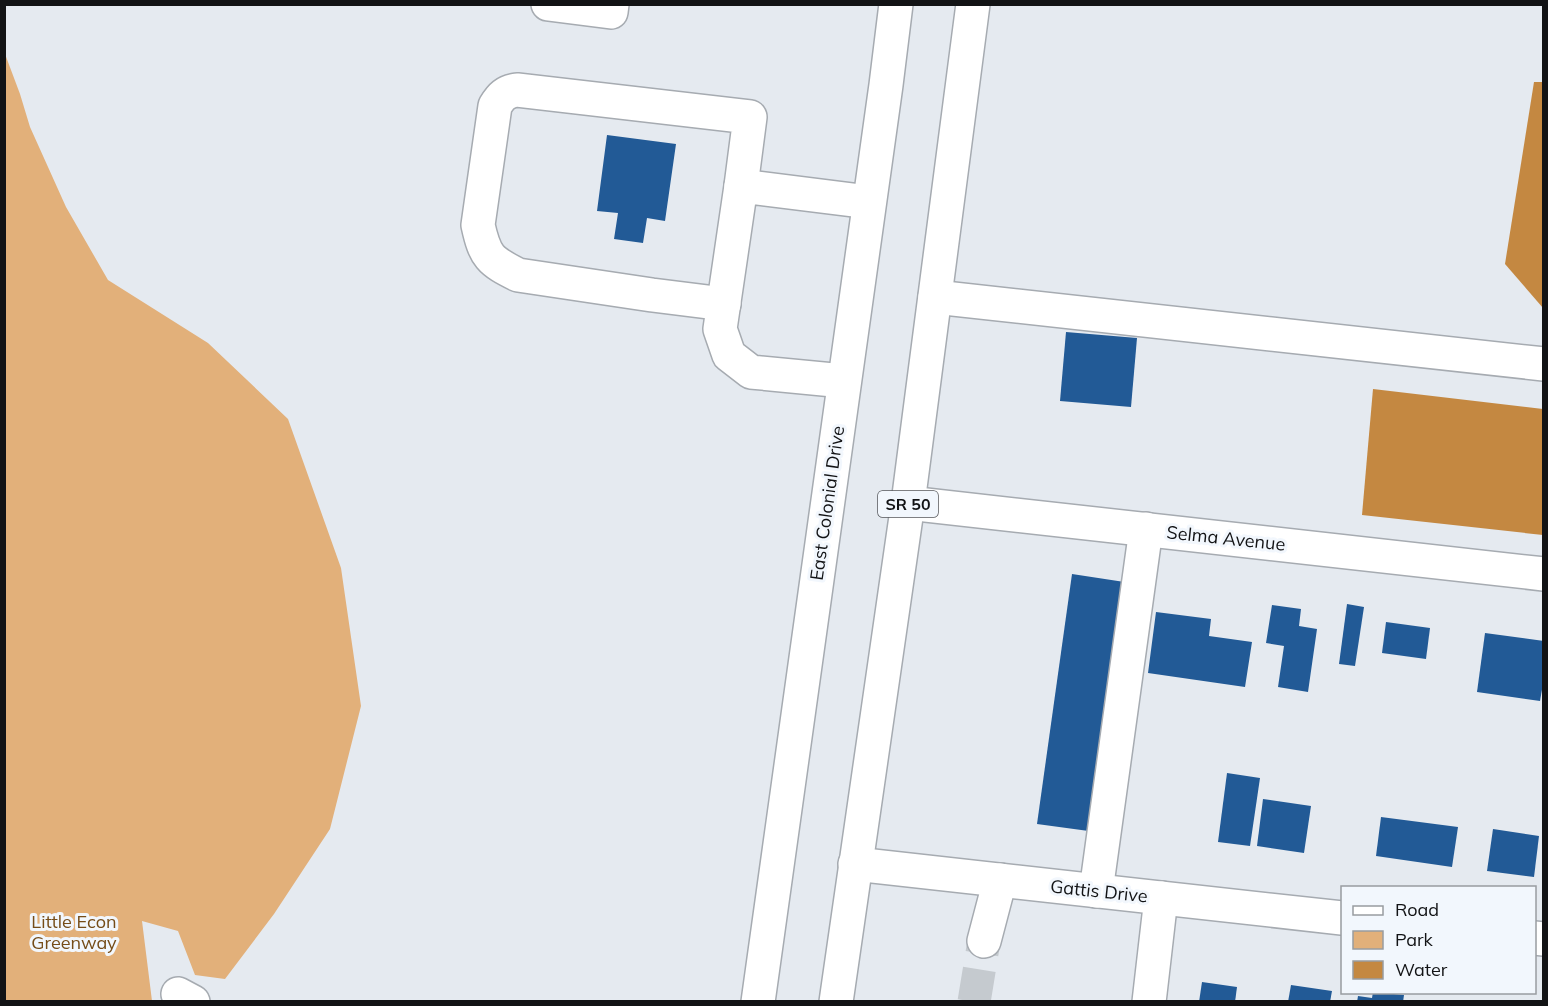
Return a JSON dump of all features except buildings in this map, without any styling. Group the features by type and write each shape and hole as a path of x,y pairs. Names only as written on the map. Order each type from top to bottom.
{"main road":[{"path":"548,4 611,12 612,4"},
{"name":"East Colonial Drive","path":"758,1002 896,4"},
{"name":"SR 50","path":"836,1002 908,503 973,4"},
{"path":"724,304 518,275 501,267 489,257 481,240 478,225 495,106 500,96 508,91 517,90 750,117 741,186 724,304 720,329 729,355 751,372 844,381"},
{"path":"741,186 869,202"},
{"path":"935,297 1544,364"},
{"name":"Selma Avenue","path":"908,503 1544,574"},
{"path":"1096,891 1146,529"},
{"name":"Gattis Drive","path":"855,864 1341,918"},
{"path":"984,940 1000,880"},
{"path":"1149,1002 1161,898"}],"green space":[{"name":"Little Econ Greenway","path":"5,54 30,127 66,207 108,280 208,343 288,419 341,568 361,706 330,829 274,914 225,979 195,975 178,931 142,921 152,1001 5,1001"}],"water":[{"path":"1534,82 1544,82 1543,308 1505,264"},
{"path":"1373,389 1543,409 1543,535 1362,515"}],"tunnel":[{"path":"974,1002 984,941"}]}
